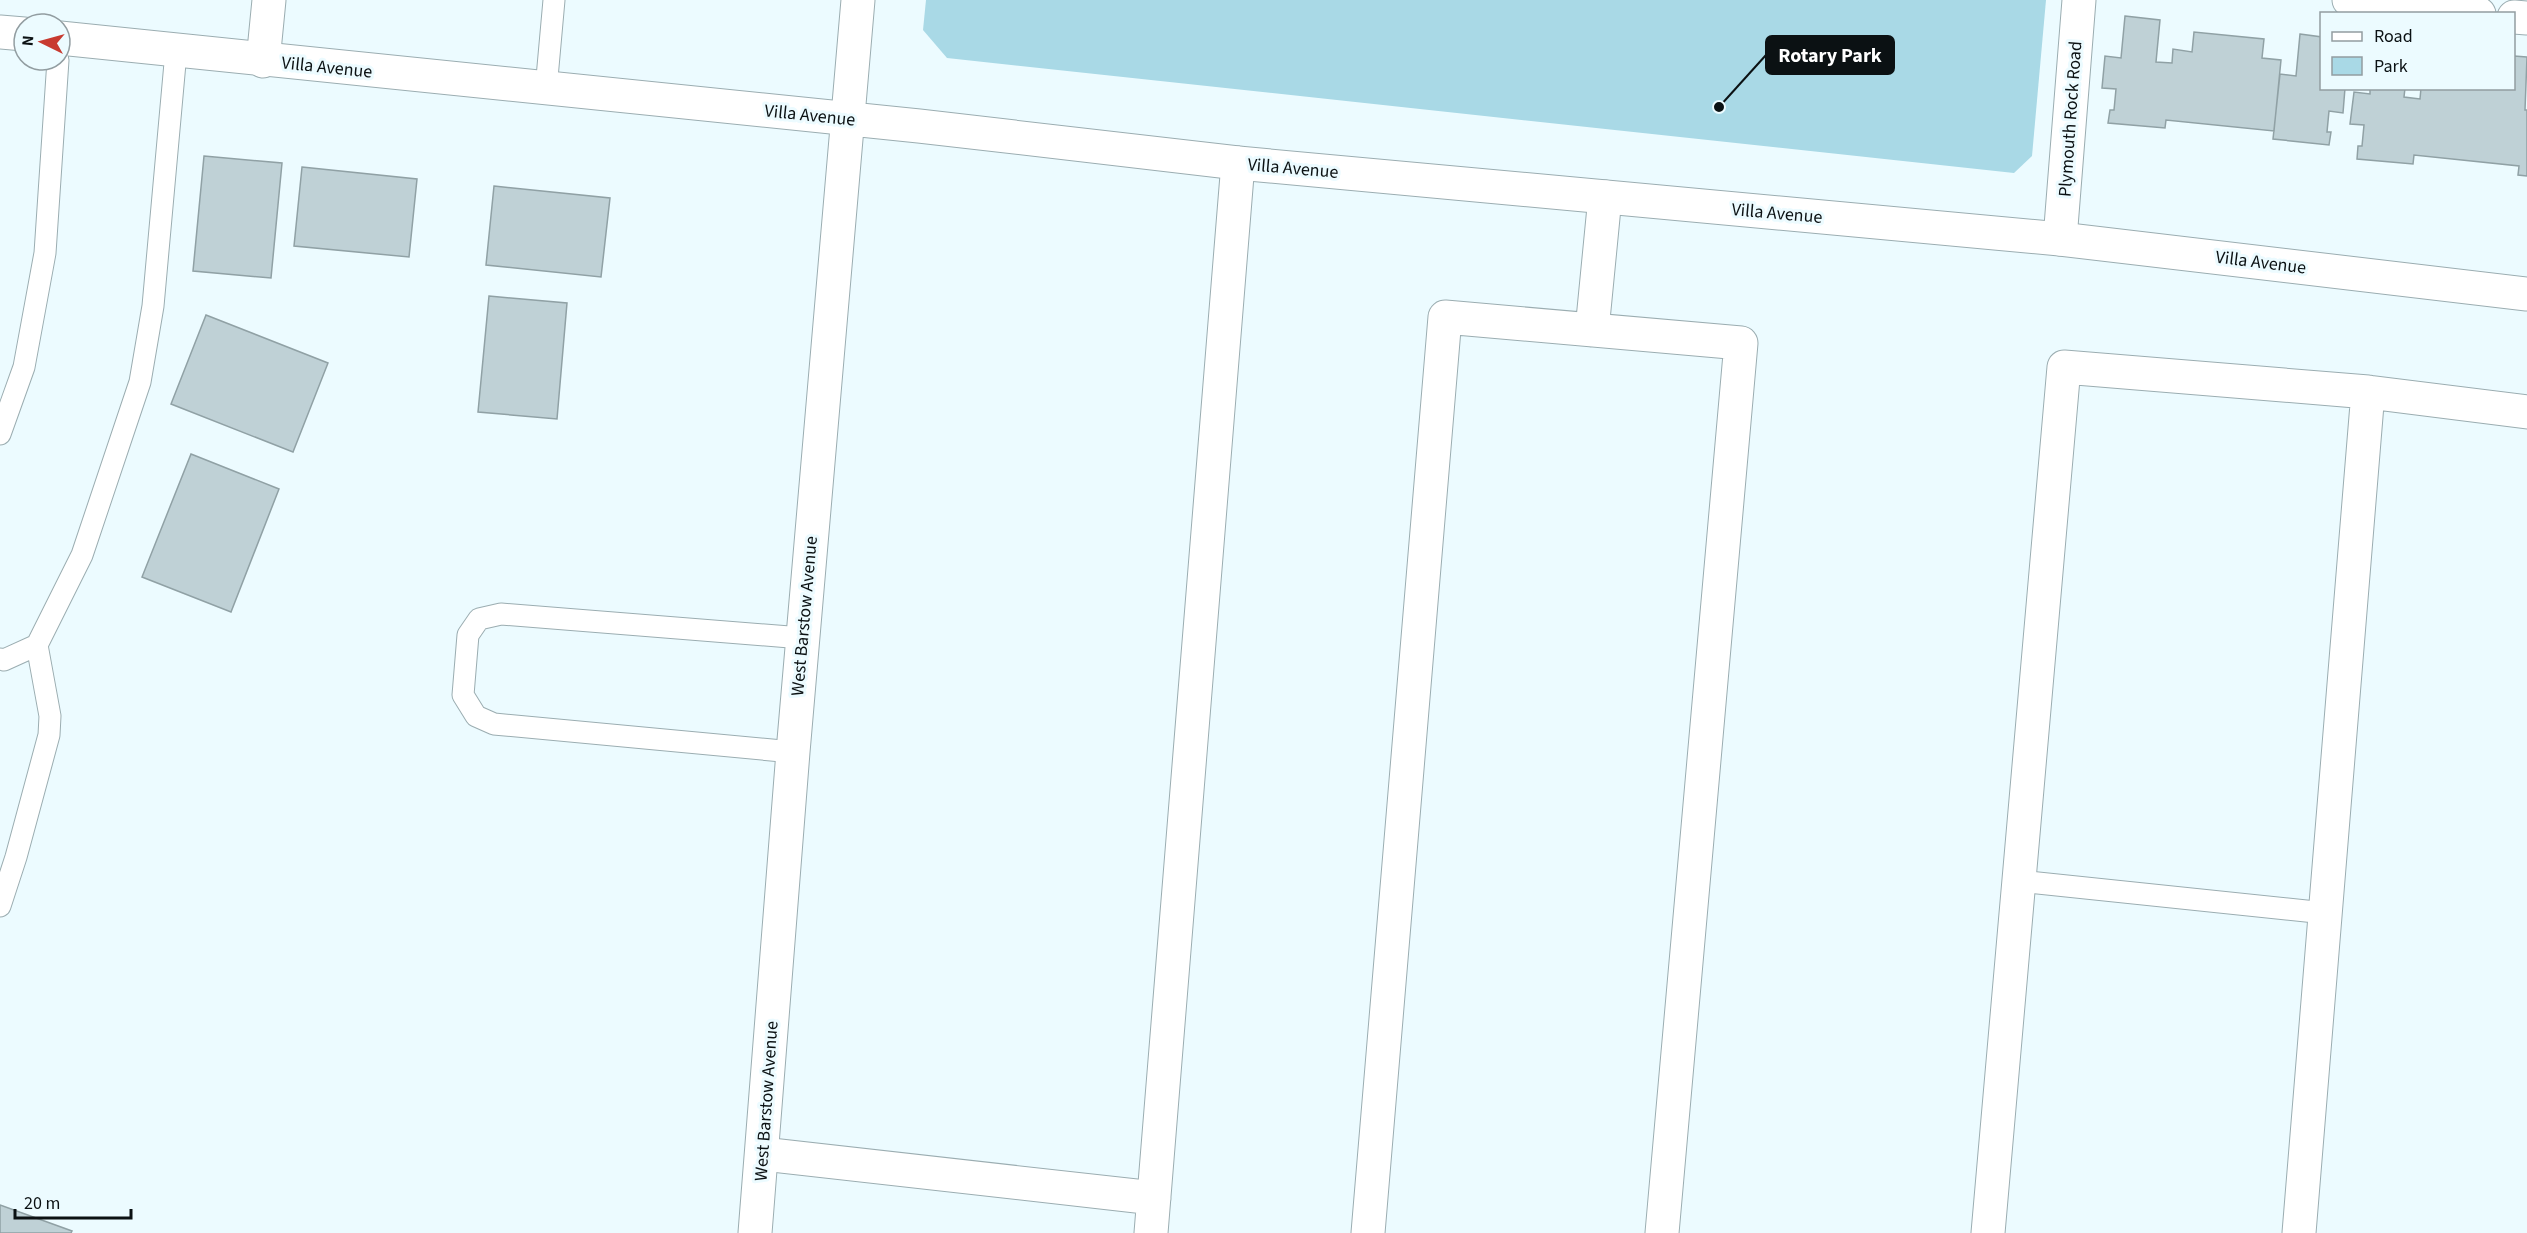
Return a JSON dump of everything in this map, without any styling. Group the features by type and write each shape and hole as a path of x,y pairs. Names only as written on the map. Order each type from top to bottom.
{"street":[{"path":"263,61 269,0"},
{"name":"West Barstow Avenue","path":"755,1233 792,752 858,0"},
{"name":"Plymouth Rock Road","path":"2060,239 2079,0"},
{"path":"2349,0 2461,12"},
{"name":"Villa Avenue","path":"72,39 263,61 849,119 1238,163 2060,239 2527,294"},
{"path":"1151,1233 1238,163"},
{"path":"1592,330 1605,196"},
{"path":"1368,1233 1445,317 1741,343 1662,1233"},
{"path":"1988,1233 2064,367 2368,392 2527,412"},
{"path":"2299,1233 2368,392"},
{"path":"762,1154 1154,1198"}],"lane":[{"path":"546,89 554,0"},
{"path":"0,906 16,857 49,735 50,716 37,645 82,555 140,382 153,306 176,51"},
{"path":"0,434 24,367 45,253 57,72"},
{"path":"792,752 495,724 476,716 463,695 468,635 479,619 501,614 802,638"},
{"path":"0,659 4,660 37,645"},
{"path":"2019,881 2325,913"}],"green space":[{"path":"926,0 2046,0 2032,156 2014,173 947,58 923,30"}],"building":[{"path":"2125,16 2160,20 2156,62 2172,63 2173,49 2192,52 2194,32 2264,39 2262,58 2281,60 2274,131 2166,120 2165,128 2108,123 2110,110 2114,110 2116,89 2102,88 2105,56 2121,58"},
{"path":"2300,34 2320,37 2320,90 2345,90 2343,113 2329,111 2327,132 2331,132 2329,145 2273,139 2280,74 2296,76"},
{"path":"2515,56 2527,57 2525,110 2527,110 2527,176 2518,175 2519,166 2414,155 2413,164 2357,159 2358,146 2362,146 2364,125 2350,124 2354,92 2370,94 2370,90 2405,90 2404,97 2420,99 2421,90 2515,90"},
{"path":"204,156 282,163 271,278 193,271"},
{"path":"302,167 417,179 409,257 294,246"},
{"path":"494,186 610,198 601,277 486,265"},
{"path":"489,296 567,303 557,419 478,412"},
{"path":"206,315 328,363 293,452 171,404"},
{"path":"191,454 279,489 231,612 142,577"},
{"path":"0,1205 72,1231 71,1233 0,1233"}],"place":[{"name":"Rotary Park","path":"1719,107"}]}
